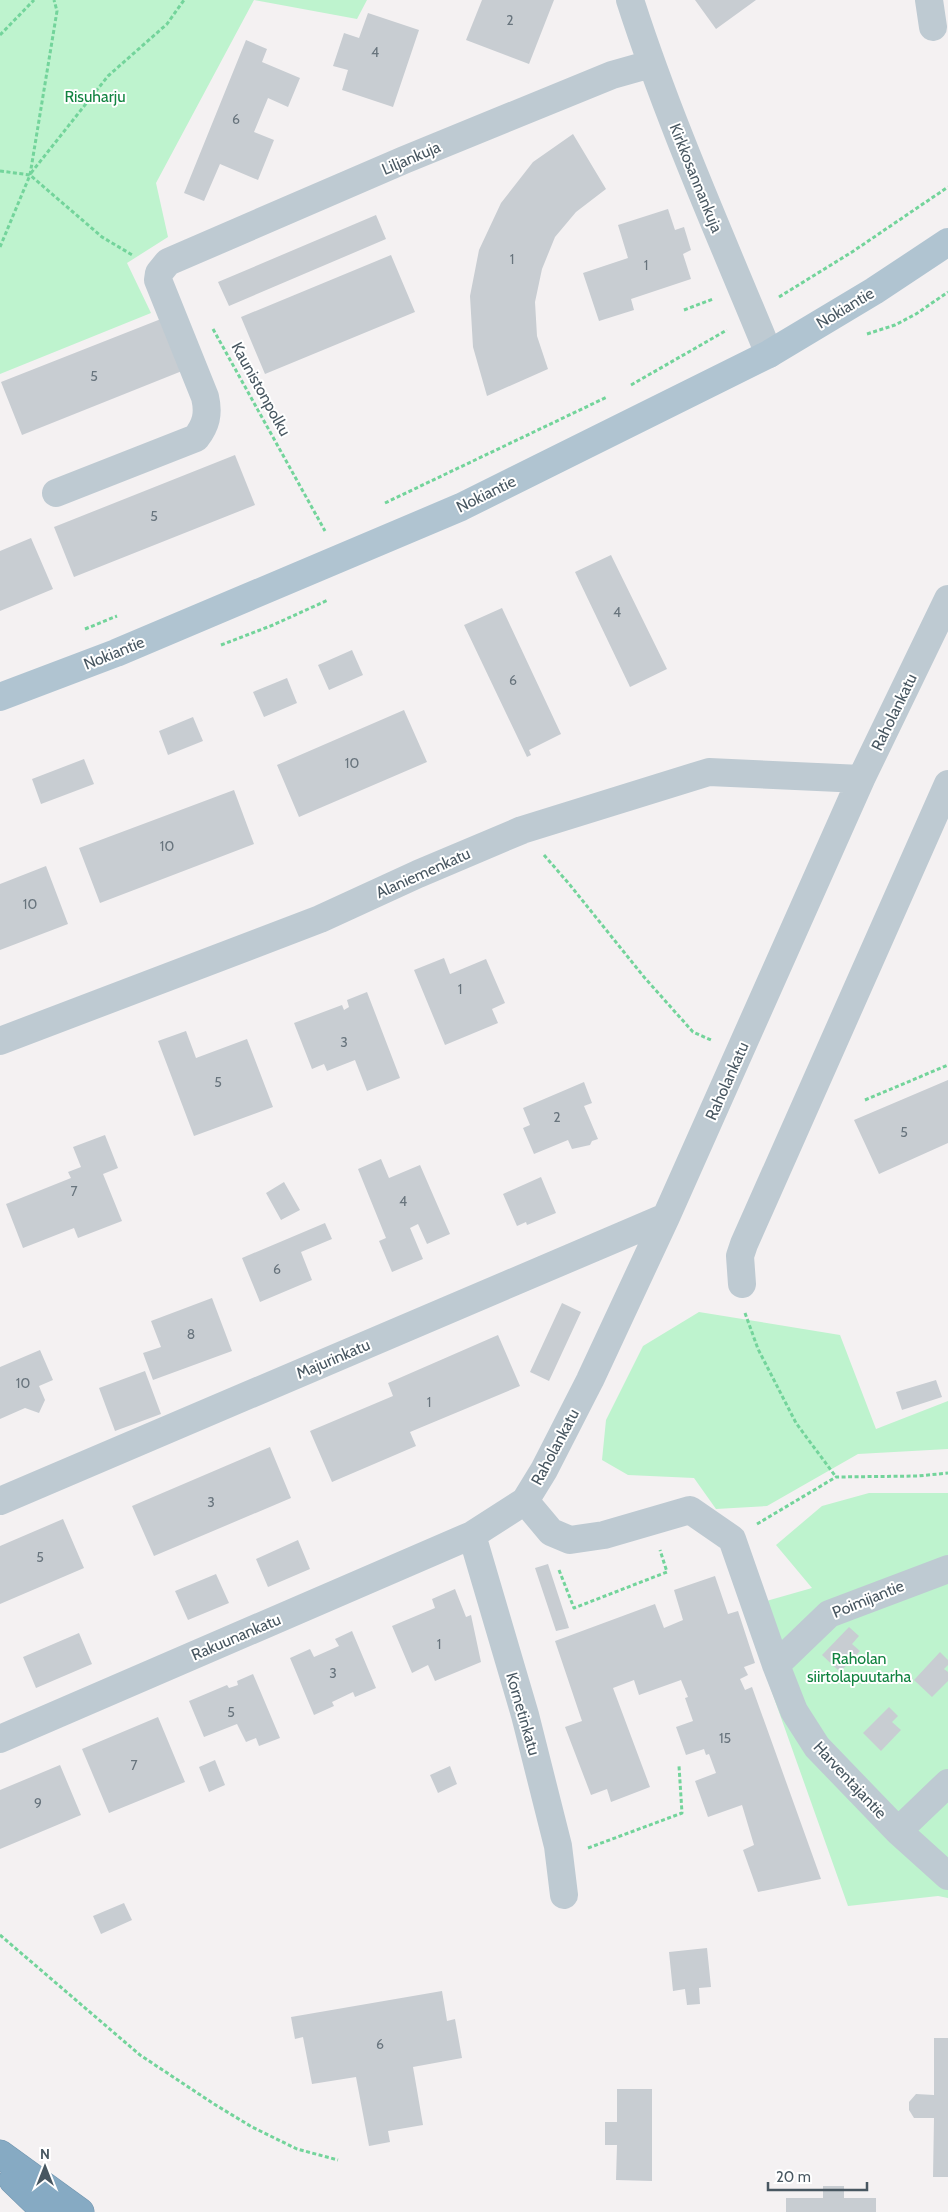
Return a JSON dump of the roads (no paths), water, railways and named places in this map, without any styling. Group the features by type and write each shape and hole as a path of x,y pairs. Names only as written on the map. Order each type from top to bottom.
{"highway":[{"path":"0,2154 80,2212"},
{"path":"0,2168 46,2212"}],"main road":[{"name":"Nokiantie","path":"0,697 116,653 461,507 769,354 874,291 948,242"}],"street":[{"name":"Kirkkosannankuja","path":"630,0 651,64 723,246 769,354"},
{"path":"929,0 933,27"},
{"name":"Liljankuja","path":"56,493 196,438 204,427 207,413 205,397 158,280 159,273 171,260 404,160 612,75 651,64"},
{"name":"Raholankatu","path":"472,1536 525,1502 544,1470 586,1388 666,1218 861,779 948,599"},
{"name":"Alaniemenkatu","path":"0,1041 320,919 522,830 709,772 861,779"},
{"path":"742,1284 740,1256 744,1244 948,784"},
{"name":"Majurinkatu","path":"0,1501 666,1218"},
{"name":"Harventajantie","path":"525,1502 551,1532 570,1540 604,1535 690,1510 732,1539 794,1711 817,1747 898,1831 948,1876"},
{"name":"Rakuunankatu","path":"0,1739 472,1536"},
{"name":"Kornetinkatu","path":"472,1536 525,1715 558,1846 564,1895"},
{"name":"Poimijantie","path":"776,1665 829,1614 948,1569"},
{"path":"898,1831 948,1783"}],"park label":[{"name":"Risuharju","path":"95,96"},
{"name":"Raholan siirtolapuutarha","path":"859,1667"}]}
